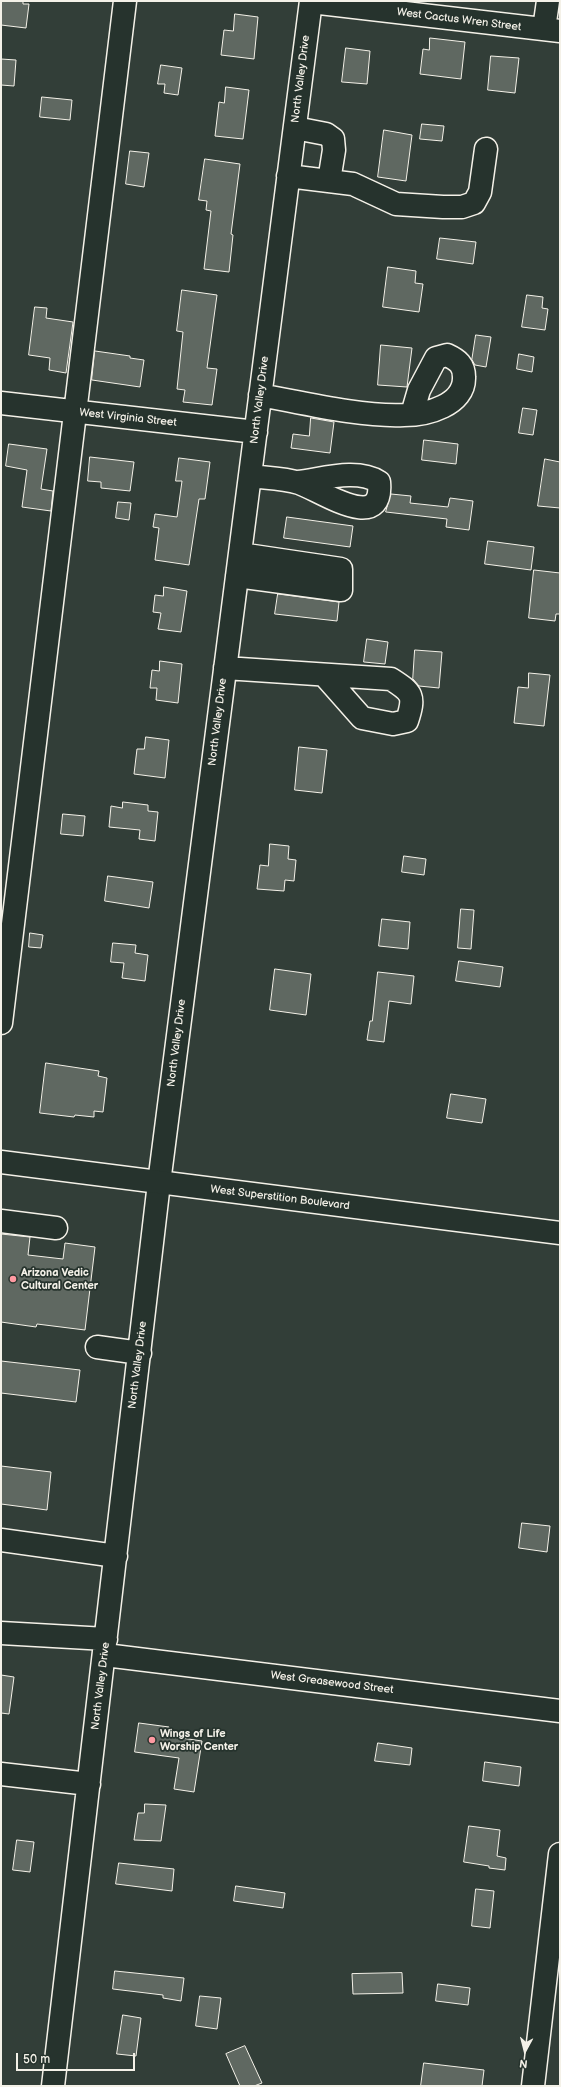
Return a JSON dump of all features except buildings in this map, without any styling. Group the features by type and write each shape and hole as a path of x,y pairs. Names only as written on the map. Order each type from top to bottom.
{"street":[{"path":"1,1023 125,1"},
{"path":"548,1 552,30"},
{"name":"West Cactus Wren Street","path":"311,2 552,30"},
{"name":"North Valley Drive","path":"53,2086 106,1647 159,1183 311,2"},
{"path":"295,128 326,134 333,139 329,181"},
{"path":"288,176 353,184 366,188 377,196 396,204 462,207 474,203 480,192 486,150"},
{"path":"260,395 378,414 412,414"},
{"name":"West Virginia Street","path":"1,403 256,432"},
{"path":"250,476 298,482"},
{"path":"237,576 341,590 341,569 240,554"},
{"path":"225,668 324,675"},
{"name":"West Superstition Boulevard","path":"1,1162 560,1233"},
{"path":"1,1221 56,1228"},
{"path":"97,1347 140,1353"},
{"path":"1,1540 116,1556"},
{"name":"West Greasewood Street","path":"1,1633 560,1711"},
{"path":"1,1774 89,1784"},
{"path":"533,2086 560,1854"}],"place":[{"name":"Arizona Vedic Cultural Center","path":"13,1279"},
{"name":"Wings of Life Worship Center","path":"152,1740"}]}
